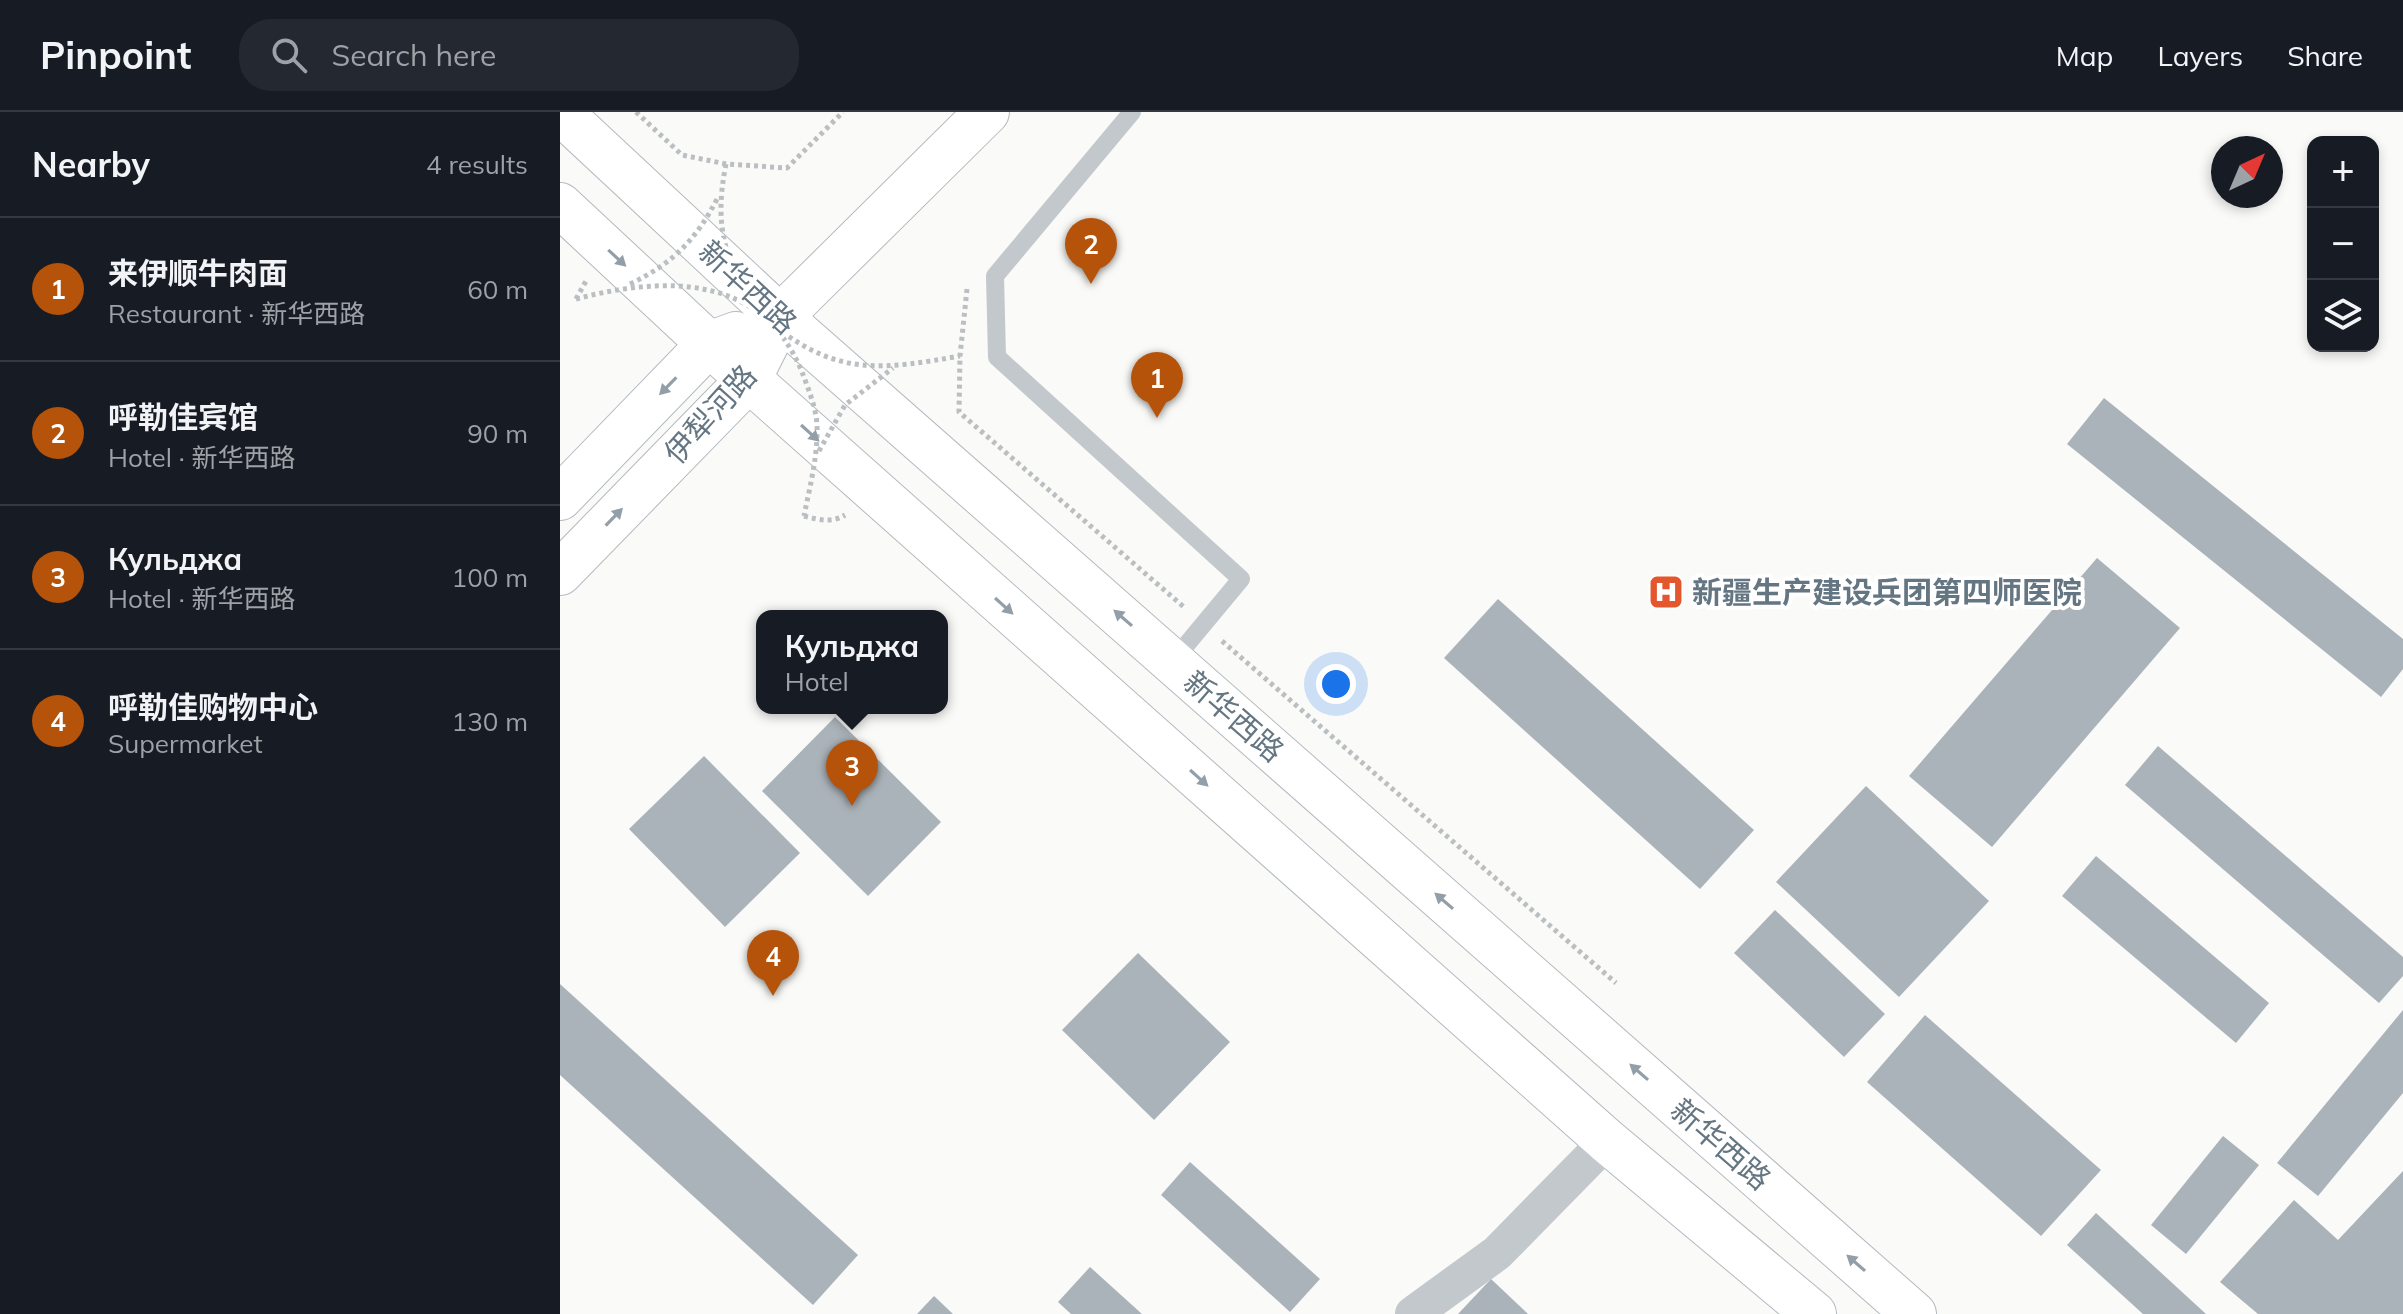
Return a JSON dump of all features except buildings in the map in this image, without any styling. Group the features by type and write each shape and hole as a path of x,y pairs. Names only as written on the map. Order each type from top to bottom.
{"main road":[{"name":"新华西路","path":"560,112 775,320 1172,662 1914,1314"},
{"path":"775,320 987,112"},
{"path":"560,205 709,344 1607,1141 1814,1314"},
{"name":"伊犁河路","path":"560,498 709,344 775,320"},
{"name":"伊犁河路","path":"560,573 749,379 775,320"}],"street":[{"path":"1413,1314 1497,1253 1607,1141"}],"lane":[{"path":"1132,112 995,276 997,357 1241,579 1172,662"}],"path":[{"path":"636,112 682,155 726,164 787,168 843,112"},
{"path":"726,164 719,195 720,231 740,286 805,349 851,365 894,368 960,356"},
{"path":"576,299 625,286 660,270 683,251 702,227 719,195"},
{"path":"625,286 665,283 697,287 733,299 775,320 796,357 817,421 817,456 804,516"},
{"path":"817,456 845,405 894,368"}],"place":[{"name":"呼勒佳宾馆","path":"1091,284"},
{"name":"来伊顺牛肉面","path":"1157,418"},
{"name":"新疆生产建设兵团第四师医院","path":"1666,592"},
{"name":"Кульджа","path":"852,806"},
{"name":"呼勒佳购物中心","path":"773,996"}]}
